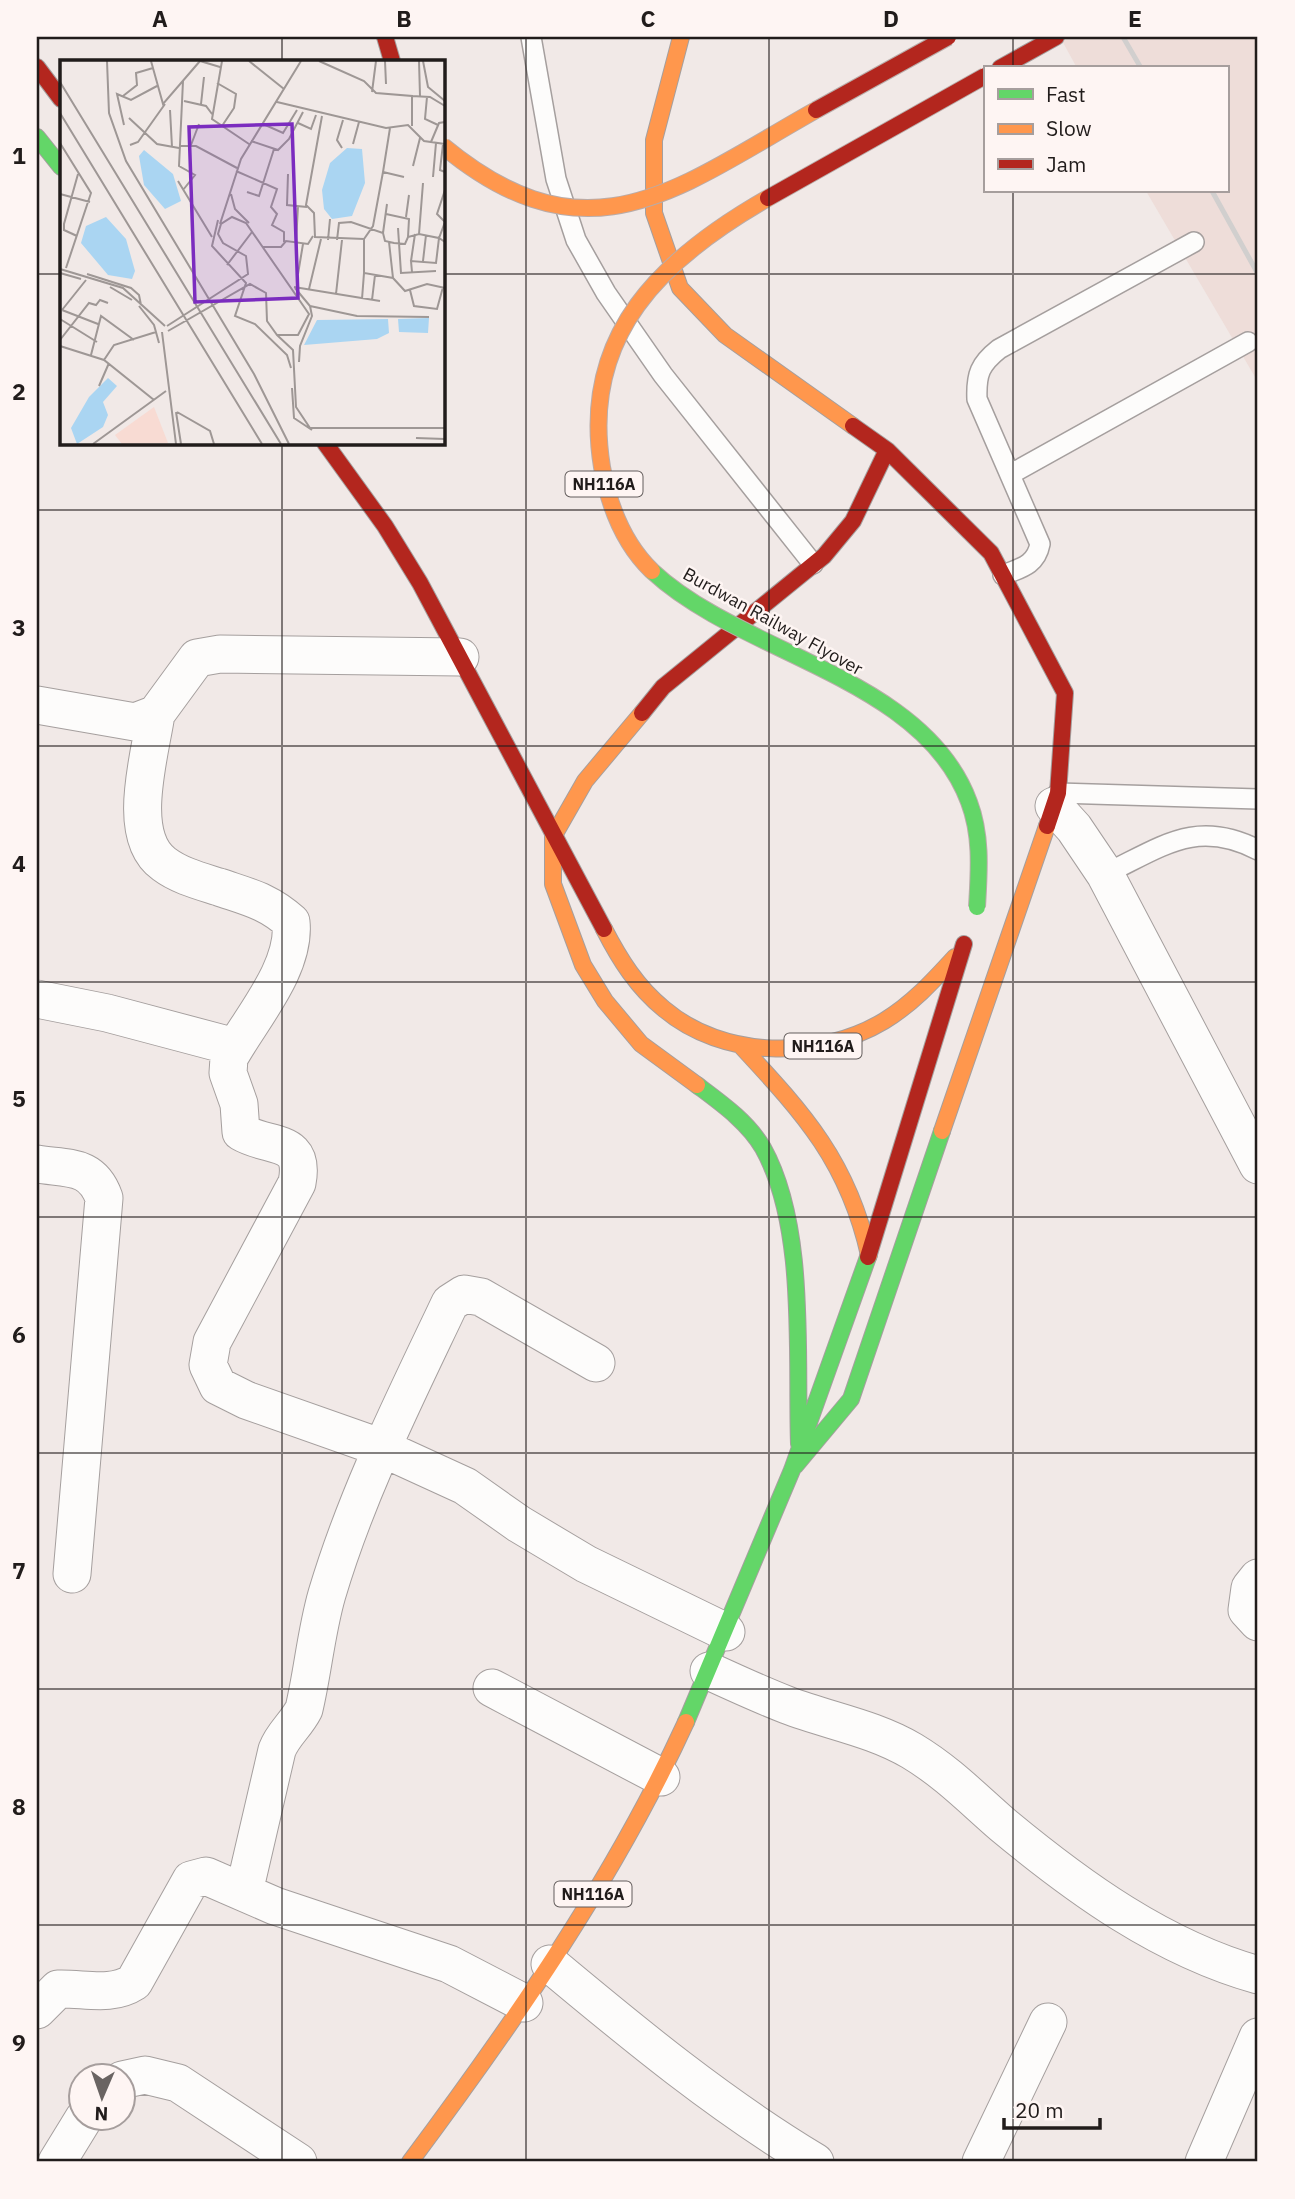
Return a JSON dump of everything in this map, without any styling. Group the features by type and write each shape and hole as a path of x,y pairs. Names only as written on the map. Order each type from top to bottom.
{"main road":[{"path":"385,37 392,60"},
{"path":"681,37 654,139 654,213 680,288 725,335 887,450 992,553 1065,693 1056,799 851,1399 792,1470"},
{"path":"444,147 468,170 514,195 560,206 603,208 664,195 948,37"},
{"path":"1004,66 1056,37"},
{"path":"37,68 60,98"},
{"name":"Burdwan Railway Flyover","path":"971,926 982,878 979,841 968,800 950,762 919,731 875,698 718,617 668,585 635,552 615,515 602,480 596,420 603,374 622,327 654,281 694,246 741,213 984,77"},
{"name":"NH116A","path":"326,444 402,552 460,657 552,837 629,974 663,1008 685,1024 742,1046 793,1051 828,1045 861,1034 898,1013 925,993 971,926"},
{"path":"799,1444 793,1250 781,1192 762,1147 732,1111 641,1044 605,1001 583,965 564,919 553,884 552,837 585,781 663,687 813,564 853,521 887,450"},
{"name":"NH116A","path":"410,2162 550,1964 661,1777 726,1632 792,1470 799,1444 869,1255 971,926"},
{"name":"NH116A","path":"742,1046 806,1115 833,1158 852,1194 869,1255"}],"street":[{"path":"460,657 220,654 197,658 156,714 142,804 144,835 162,863 188,877 272,905 291,922 293,940 285,963 229,1058 228,1073 239,1104 241,1132 292,1150 299,1157 300,1167 297,1182 212,1342 208,1365 218,1386 246,1400 382,1448 465,1486 519,1524 586,1564 726,1632"},
{"path":"37,705 135,722 156,714"},
{"path":"1056,799 1105,874 1258,1165"},
{"path":"37,999 107,1013 235,1047"},
{"path":"37,1164 80,1170 98,1181 104,1198 72,1574"},
{"path":"244,1892 277,1750 282,1737 297,1723 304,1709 326,1596 382,1448 450,1303 464,1294 481,1297 596,1363"},
{"path":"1258,1578 1247,1598 1247,1610 1258,1622"},
{"path":"709,1671 788,1705 854,1725 911,1751 956,1781 1058,1870 1116,1909 1176,1944 1224,1965 1258,1975"},
{"path":"492,1688 661,1777"},
{"path":"37,2010 58,1989 103,1992 123,1989 134,1982 191,1880 206,1876 275,1906 449,1964 524,2003"},
{"path":"550,1964 646,2044 739,2115 815,2162"},
{"path":"981,2162 1048,2022"},
{"path":"1204,2162 1258,2037"},
{"path":"136,2077 145,2075 178,2083 298,2162"},
{"path":"57,2162 76,2132"}],"lane":[{"path":"531,37 556,178 576,240 606,293 663,375 813,564"},
{"path":"1003,575 1031,563 1038,555 1040,544 978,399 976,377 983,362 999,349 1194,242"},
{"path":"1011,474 1248,342"},
{"path":"1056,799 1258,799"},
{"path":"1105,874 1179,839 1207,834 1235,838 1258,850"}],"shaded area":[{"path":"1060,37 1258,37 1258,382 1147,192 1228,192 1228,66 1076,66"}],"railway":[{"path":"1123,37 1140,66"},
{"path":"1213,192 1258,274"}],"traffic: fast":[{"path":"37,137 60,166"},
{"path":"652,571 690,600 872,696 913,725 946,760 969,802 978,841 977,907"},
{"path":"697,1085 733,1114 757,1139 777,1180 787,1215 796,1292 799,1444"},
{"path":"795,1466 851,1399 942,1131"},
{"path":"686,1722 792,1470 868,1257"}],"traffic: slow":[{"path":"681,37 654,140 654,213 680,288 725,335 853,426"},
{"path":"444,147 495,182 544,202 589,208 633,202 676,187 816,110"},
{"path":"652,571 625,536 613,510 605,482 599,420 604,377 617,339 637,305 664,274 730,221 768,198"},
{"path":"642,713 585,781 553,837 553,884 583,965 605,1001 641,1044 697,1085"},
{"path":"942,1131 1047,826"},
{"path":"604,929 630,972 645,992 664,1009 688,1025 714,1037 742,1045 772,1048 801,1048 858,1034 884,1021 913,1000 955,957"},
{"path":"742,1047 804,1118 836,1166 860,1222 869,1255"},
{"path":"410,2162 524,2004 560,1949 627,1838 686,1722"}],"traffic: jam":[{"path":"385,37 392,60"},
{"path":"816,110 948,37"},
{"path":"1004,66 1056,37"},
{"path":"37,67 60,98"},
{"path":"768,198 984,77"},
{"path":"853,426 887,450 991,553 1065,693 1058,793 1047,826"},
{"path":"326,444 385,526 420,583 604,929"},
{"path":"642,713 663,687 824,556 853,521 887,450"},
{"path":"868,1257 964,944"}]}
